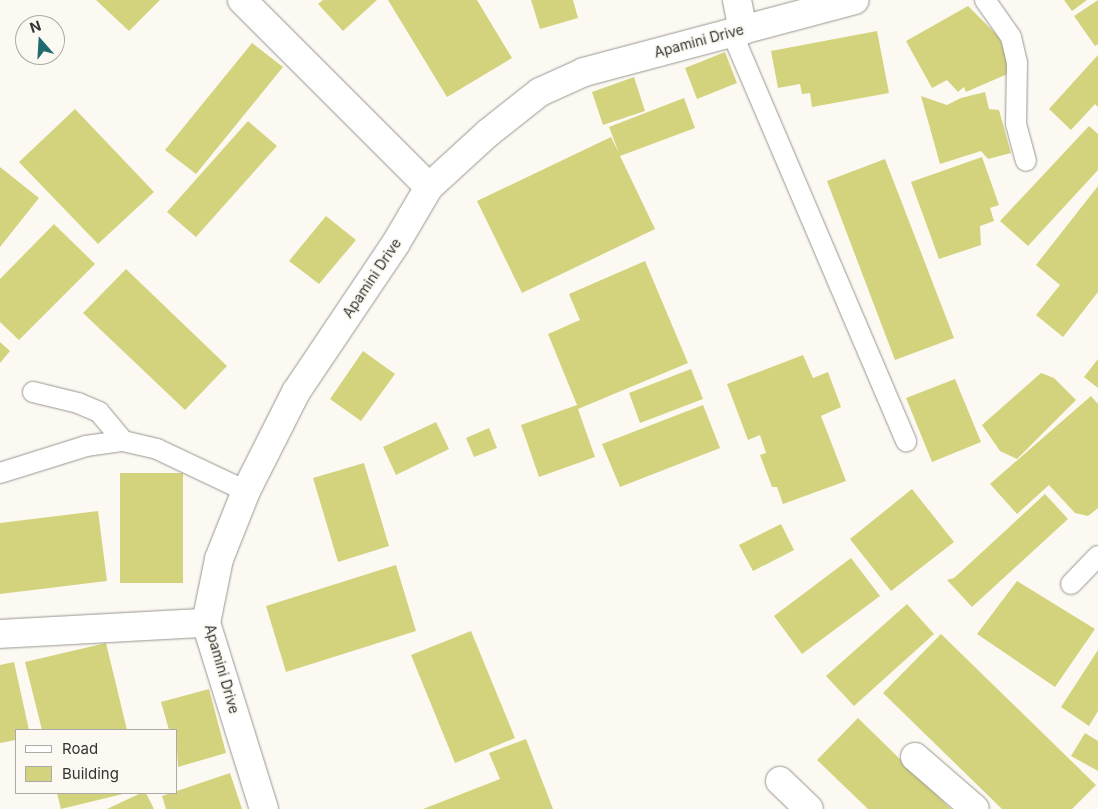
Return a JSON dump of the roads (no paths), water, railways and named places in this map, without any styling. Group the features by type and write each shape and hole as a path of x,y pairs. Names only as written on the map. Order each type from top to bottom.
{"street":[{"path":"242,0 429,187"},
{"path":"737,0 737,31"},
{"name":"Apamini Drive","path":"264,809 206,623 219,559 246,491 296,392 396,243 429,187 488,133 540,92 584,72 855,0"},
{"path":"0,634 206,623"},
{"path":"916,756 975,809"},
{"path":"780,781 809,809"}],"lane":[{"path":"985,0 1011,38 1017,62 1016,124 1026,161"},
{"path":"737,31 906,441"},
{"path":"33,392 78,403 99,412 123,441"},
{"path":"0,473 86,446 123,441 157,450 246,491"},
{"path":"1070,584 1098,556"}]}
